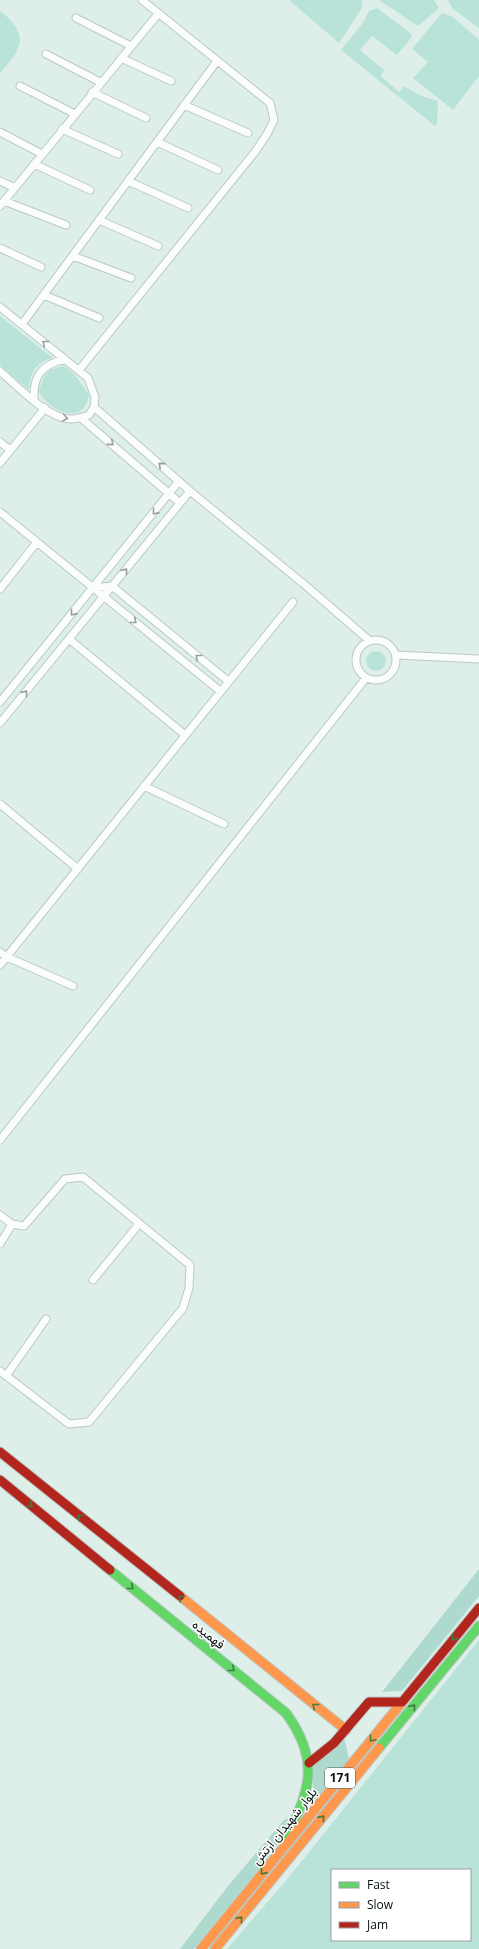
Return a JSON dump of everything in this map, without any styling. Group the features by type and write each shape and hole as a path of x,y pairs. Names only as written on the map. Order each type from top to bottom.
{"main road":[{"name":"فهمیده","path":"0,1452 346,1730"},
{"name":"فهمیده","path":"0,1480 286,1713 299,1730 304,1742 309,1763 306,1789 299,1812 280,1852"},
{"name":"بلوار شهیدان ارتش","path":"201,1949 479,1608"},
{"name":"بلوار شهیدان ارتش","path":"215,1949 479,1626"},
{"path":"309,1763 317,1758 346,1730 369,1702 402,1702"}],"street":[{"path":"79,370 255,152 274,120 270,103 142,0"},
{"path":"66,225 2,203 100,82 158,14"},
{"path":"76,18 131,46"},
{"path":"46,54 100,82"},
{"path":"121,58 171,80"},
{"path":"22,324 217,61"},
{"path":"20,86 75,114"},
{"path":"92,92 146,118"},
{"path":"184,105 248,133"},
{"path":"62,129 118,154"},
{"path":"0,132 42,154"},
{"path":"157,142 218,170"},
{"path":"34,164 90,190"},
{"path":"0,181 15,188"},
{"path":"128,181 188,208"},
{"path":"99,220 158,246"},
{"path":"0,248 41,267"},
{"path":"73,256 131,278"},
{"path":"44,295 99,318"},
{"path":"0,306 88,378 95,397 94,407 89,415 81,418 70,419 58,417 34,400 0,371"},
{"path":"34,400 34,386 36,378 42,370 47,365 65,359"},
{"path":"94,407 190,491 305,585 370,641"},
{"path":"0,463 45,408"},
{"path":"81,418 180,503"},
{"path":"0,442 10,450"},
{"path":"0,702 179,481"},
{"path":"0,723 190,491"},
{"path":"0,512 220,691"},
{"path":"0,589 37,542"},
{"path":"93,588 112,586 228,681"},
{"path":"0,965 293,602"},
{"path":"69,639 185,735"},
{"path":"377,640 389,645 396,655 395,669 386,678 373,680 366,678 358,668 357,655 364,644 370,641 377,640"},
{"path":"396,655 479,659"},
{"path":"0,1140 366,678"},
{"path":"144,786 224,824"},
{"path":"0,804 78,868"},
{"path":"0,952 7,957 73,986"},
{"path":"0,1215 12,1224 24,1226 65,1179 83,1177 190,1265 189,1288 183,1308 89,1422 69,1424 0,1371"},
{"path":"0,1244 2,1234 12,1224"},
{"path":"93,1280 139,1224"},
{"path":"6,1376 46,1320"}],"green space":[{"path":"289,0 362,0 362,8 339,43"},
{"path":"379,0 434,0 439,8 418,26"},
{"path":"448,0 479,0 479,28 452,8"},
{"path":"377,8 412,34 411,38 397,55 372,36 360,50 384,70 381,76 399,92 404,86 419,95 438,101 437,123 435,126 341,50 363,23 369,11"},
{"path":"0,11 15,25 20,40 16,52 0,73"},
{"path":"442,13 453,17 479,40 479,76 453,110 413,78 428,62 412,49"},
{"path":"0,316 53,358 42,362 35,369 31,378 29,390 0,365"},
{"path":"64,366 75,375 89,394 86,404 81,410 74,413 67,413 59,410 44,399 39,392 44,377 53,369"},
{"path":"376,651 383,654 386,661 383,668 376,671 369,668 366,661 369,654"},
{"path":"479,1569 479,1596 402,1691 382,1692"},
{"path":"479,1640 479,1949 227,1949 289,1877"},
{"path":"344,1737 349,1759 319,1797 313,1800 313,1766"},
{"path":"294,1815 275,1849 194,1949 180,1949 228,1886 284,1820"}],"traffic: fast":[{"path":"110,1570 286,1713 297,1731 304,1747 308,1763 308,1778 300,1808 284,1843"},
{"path":"379,1748 479,1626"}],"traffic: slow":[{"path":"180,1596 346,1730"},
{"path":"201,1949 403,1701"},
{"path":"215,1949 379,1748"}],"traffic: jam":[{"path":"0,1452 180,1596"},
{"path":"0,1480 110,1570"},
{"path":"403,1701 479,1608"},
{"path":"309,1763 334,1743 369,1702 402,1702"}]}
